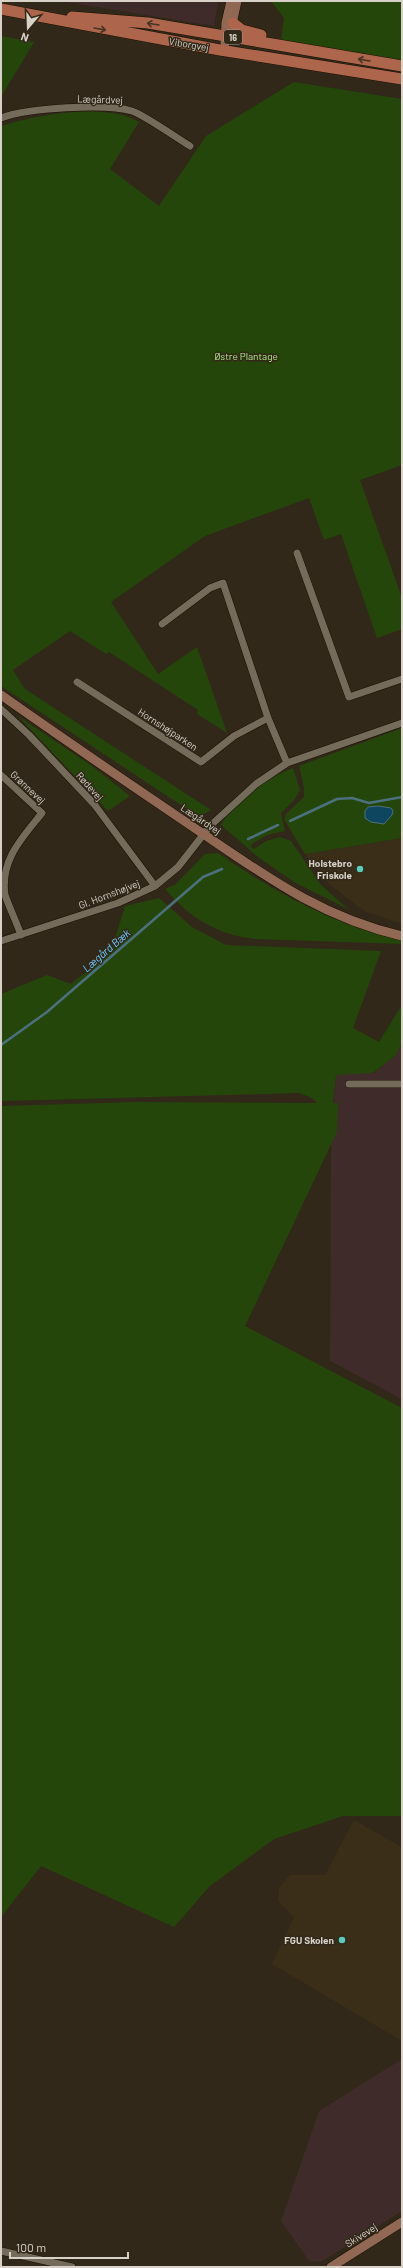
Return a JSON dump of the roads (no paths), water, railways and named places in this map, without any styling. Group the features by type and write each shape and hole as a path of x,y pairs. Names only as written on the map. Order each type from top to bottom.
{"main road":[{"name":"Viborgvej","path":"1,9 297,63 340,68 402,79"},
{"name":"Viborgvej","path":"23,13 148,23 225,40 343,56 402,66"},
{"path":"233,23 247,32 343,56"},
{"path":"143,36 181,36 225,40 340,68"}],"street":[{"path":"225,40 226,23 231,1"},
{"path":"225,40 233,23 237,1"},
{"name":"Lægårdvej","path":"1,118 56,108 107,108 132,111 190,146"},
{"path":"297,553 349,697 402,679"},
{"path":"162,624 210,588 224,583 268,718 287,763"},
{"name":"Hornshøjparken","path":"77,682 201,762 234,736 268,718"},
{"name":"Lægårdvej","path":"1,695 295,895 355,922 402,936"},
{"name":"Rødevej","path":"1,709 29,735 94,804 155,886"},
{"path":"204,834 234,802 256,784 287,763 402,723"},
{"name":"Grønnevej","path":"1,775 42,813 8,854 1,873"},
{"name":"Gl. Hornshøjvej","path":"1,941 118,903 155,886 178,867 204,834"},
{"path":"1,873 5,894 21,935"},
{"path":"349,1084 402,1084"},
{"name":"Skivevej","path":"331,2267 402,2222"},
{"path":"1,2251 72,2267"}],"water":[{"path":"378,806 391,808 393,811 392,815 384,824 371,822 365,818 365,811 368,807"}],"waterway":[{"name":"Lægård Bæk","path":"290,821 337,799 352,798 369,803 402,797"},
{"name":"Lægård Bæk","path":"248,839 278,825"},
{"name":"Lægård Bæk","path":"1,1045 47,1012 203,877 222,869"}],"place":[{"name":"Holstebro Friskole","path":"360,869"},
{"name":"FGU Skolen","path":"342,1940"}],"park label":[{"name":"Østre Plantage","path":"246,356"}]}
